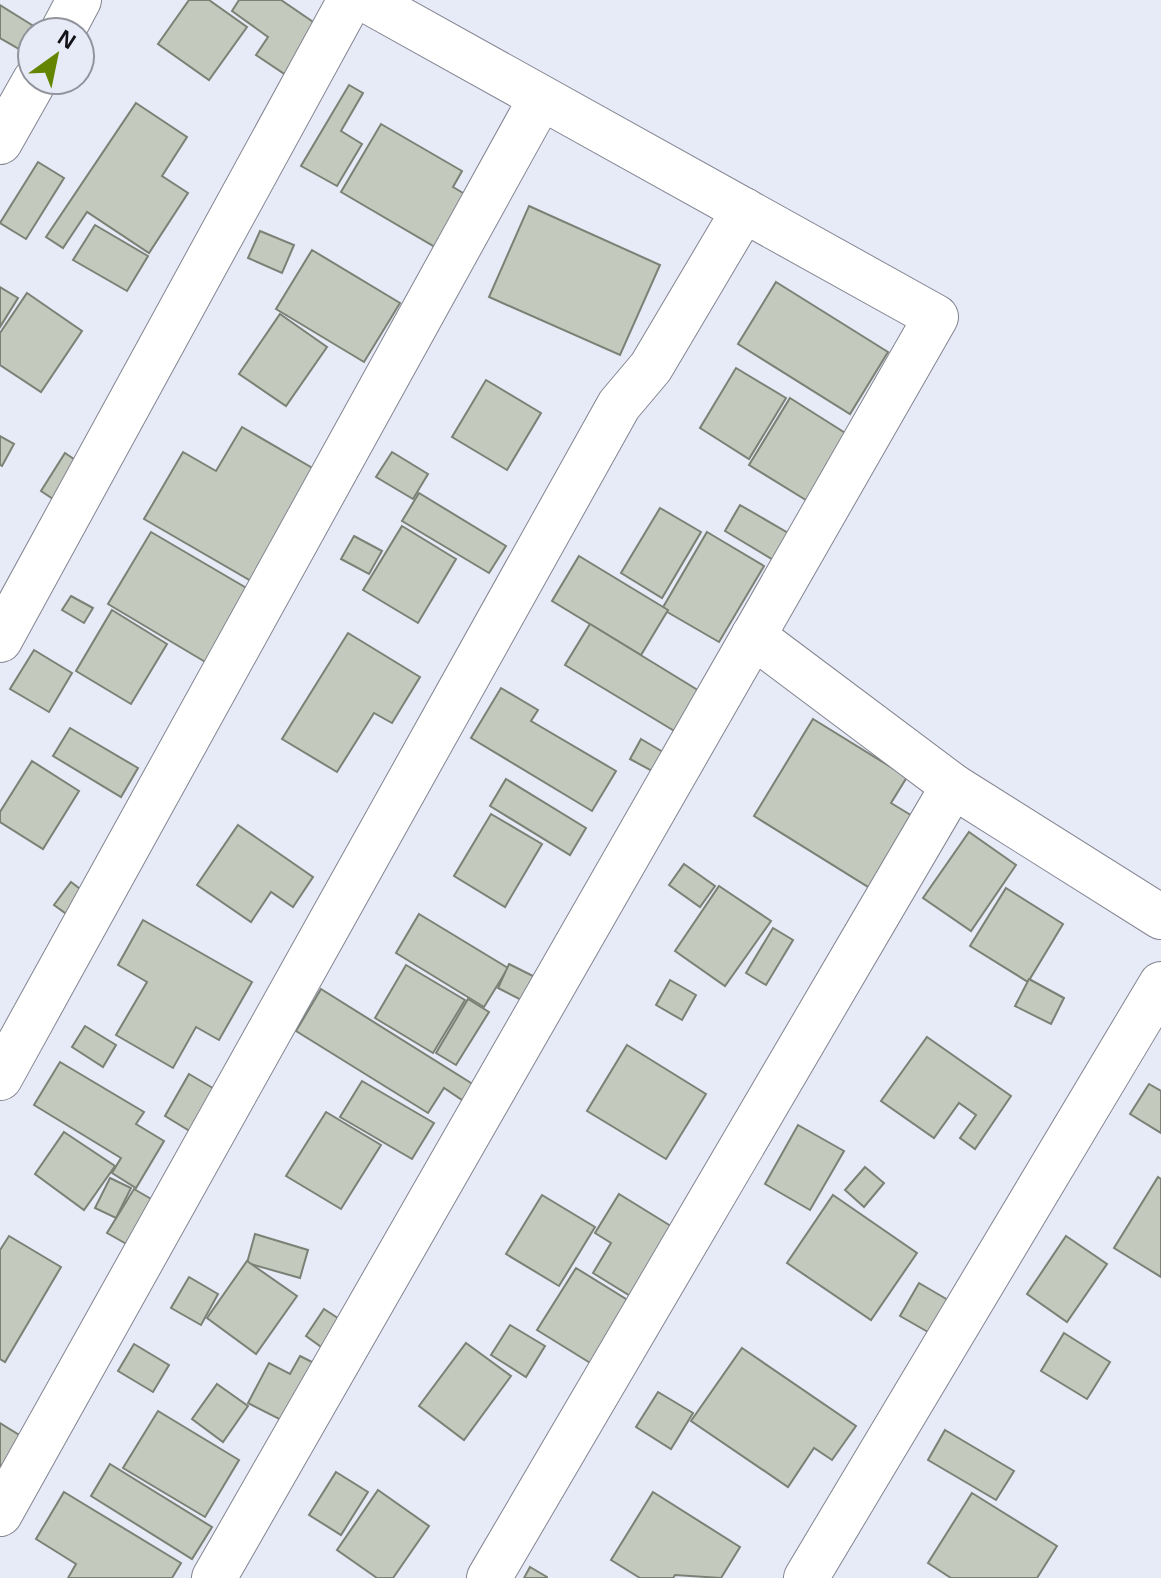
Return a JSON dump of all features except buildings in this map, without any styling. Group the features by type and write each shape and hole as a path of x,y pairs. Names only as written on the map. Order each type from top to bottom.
{"street":[{"path":"0,640 350,0"},
{"path":"214,1578 936,317 366,0"},
{"path":"0,142 26,96"},
{"path":"0,1078 541,98"},
{"path":"0,1514 619,405 651,367 744,210"},
{"path":"753,636 953,786 1161,917"},
{"path":"489,1578 953,786"},
{"path":"806,1578 1161,984"}]}
